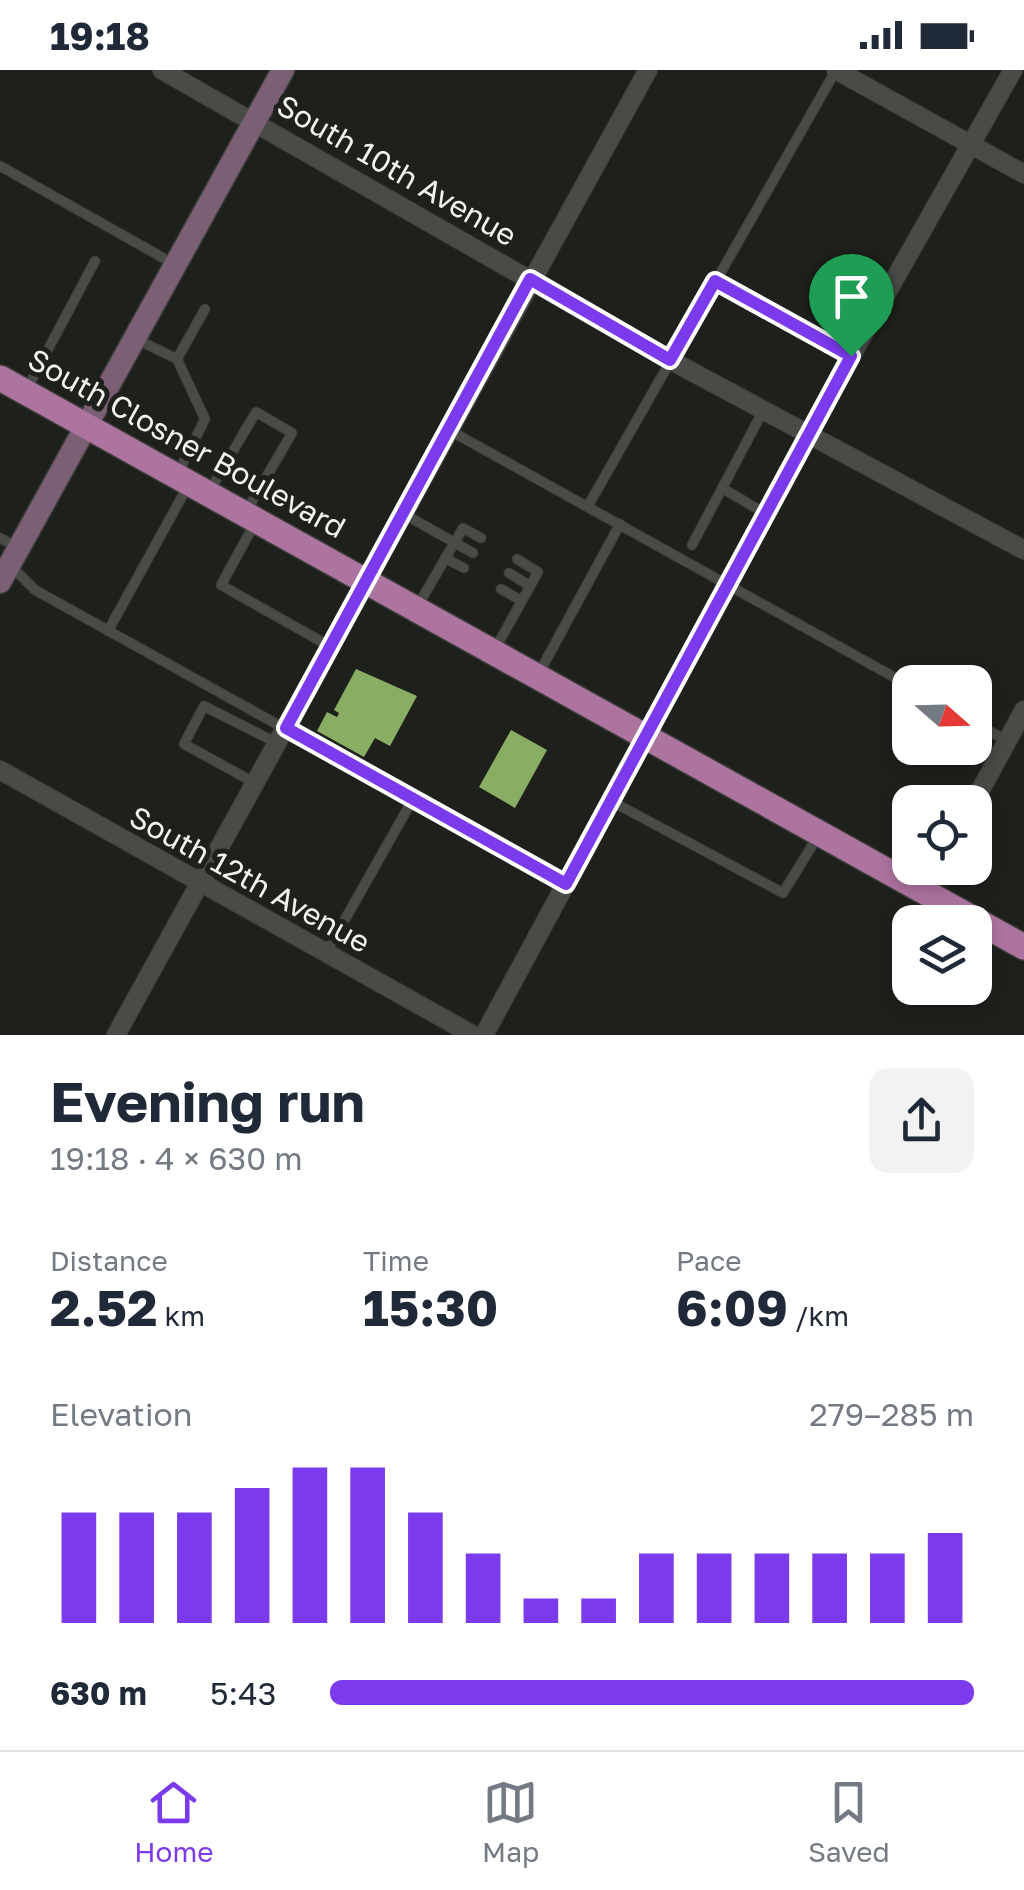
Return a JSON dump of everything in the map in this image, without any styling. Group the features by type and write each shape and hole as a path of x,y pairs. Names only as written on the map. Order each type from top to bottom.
{"main road":[{"name":"South Closner Boulevard","path":"0,378 1024,948"}],"street":[{"name":"South 10th Avenue","path":"162,70 670,360 1024,550"},
{"path":"7,558 89,426 284,70"},
{"path":"116,1035 648,70"},
{"path":"836,70 1024,174"},
{"path":"484,1035 851,356 1013,70"},
{"path":"983,785 1024,710"},
{"name":"South 12th Avenue","path":"0,770 473,1035"},
{"path":"924,892 928,885"}],"lane":[{"path":"588,506 836,70"},
{"path":"0,166 176,265"},
{"path":"26,392 95,261"},
{"path":"715,281 851,356"},
{"path":"176,359 205,309"},
{"path":"136,339 176,359 205,419 192,483"},
{"path":"692,545 764,408"},
{"path":"108,631 192,483 256,412 292,433 221,585 331,647"},
{"path":"449,430 892,676"},
{"path":"722,488 766,514"},
{"path":"404,514 473,553"},
{"path":"537,676 620,524"},
{"path":"417,608 462,528 480,538"},
{"path":"591,560 602,556"},
{"path":"7,558 35,590 281,736"},
{"path":"445,558 464,568"},
{"path":"494,651 538,572 517,560"},
{"path":"509,573 530,586"},
{"path":"580,582 582,595"},
{"path":"501,589 522,601"},
{"path":"255,783 184,744 204,706 281,736 413,800 566,884"},
{"path":"992,733 1007,741"},
{"path":"326,953 413,800"},
{"path":"610,801 783,893 819,834"}],"building":[{"path":"356,669 417,696 390,746 375,738 364,757 317,731 327,712 337,717 339,713 334,710"},
{"path":"511,730 547,750 515,808 479,787"}],"route":[{"path":"530,279 670,360 715,281 851,356 566,884 286,728 530,279"}]}
